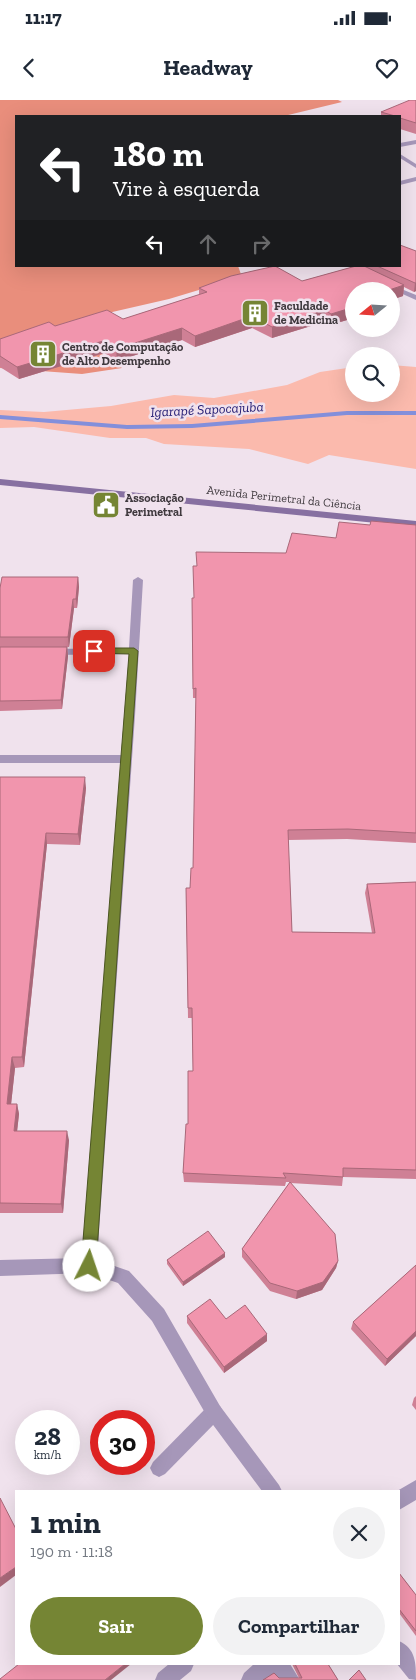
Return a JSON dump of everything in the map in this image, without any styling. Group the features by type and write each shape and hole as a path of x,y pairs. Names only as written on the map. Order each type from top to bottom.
{"main road":[{"name":"Avenida Perimetral da Ciência","path":"0,482 416,524"}],"street":[{"path":"401,145 416,142"},
{"path":"401,157 416,166"},
{"path":"401,178 408,180"},
{"path":"401,183 416,179"},
{"path":"400,291 416,298"},
{"path":"89,1266 138,580"},
{"path":"38,652 134,651"},
{"path":"0,759 126,759"},
{"path":"0,1268 89,1266 123,1277 158,1315 214,1412 272,1490"},
{"path":"159,1468 214,1412"},
{"path":"400,1500 416,1489"},
{"path":"400,1652 416,1672"},
{"path":"165,1680 183,1665"},
{"path":"251,1680 268,1665"},
{"path":"279,1665 290,1680"}],"shaded area":[{"path":"0,100 338,100 342,102 288,115 15,115 15,267 238,267 242,277 169,299 73,321 73,334 122,368 82,374 0,368"},
{"path":"400,366 416,367 416,469 329,455 308,464 249,449 164,444 146,438 110,438 34,427 0,428 0,410 44,412 111,406 174,395 214,398 287,385 320,372 345,368 345,402 400,402"}],"building":[{"path":"410,100 416,100 416,123 401,118 401,115 381,112"},
{"path":"401,245 416,251 415,283 379,267 401,267"},
{"path":"271,267 277,267 302,281 352,267 366,267 398,282 345,282 345,310 331,314 325,310 272,327 252,316 195,336 182,328 116,349 103,341 17,367 0,356 0,339 49,322 55,326 107,310 123,319 207,292 199,288 231,276"},
{"path":"371,521 416,525 416,833 348,829 288,830 292,932 375,933 367,884 416,882 416,1170 343,1168 343,1177 283,1173 286,1178 183,1173 186,1124 188,1124 188,1071 193,1071 192,1008 188,1008 186,888 190,888 191,868 193,868 196,688 193,689 192,598 194,598 193,566 197,566 196,552 286,553 292,533 336,538 339,522 370,525"},
{"path":"2,577 78,577 76,599 73,599 68,637 0,637 0,588"},
{"path":"0,647 67,647 61,700 0,701"},
{"path":"0,777 85,777 78,834 46,833 22,1057 12,1057 7,1104 17,1104 14,1131 67,1131 61,1204 0,1203"},
{"path":"290,1182 335,1234 338,1261 323,1282 297,1291 270,1283 242,1249"},
{"path":"208,1231 225,1253 183,1282 167,1260"},
{"path":"416,1265 416,1331 387,1359 353,1322"},
{"path":"210,1299 226,1319 245,1305 267,1334 224,1367 187,1316"},
{"path":"0,1498 15,1527 15,1568 0,1578"},
{"path":"400,1574 416,1595 416,1631 400,1610"},
{"path":"18,1665 124,1665 105,1680 0,1679"},
{"path":"296,1665 329,1665 338,1680 263,1680 274,1673 279,1678 302,1678"},
{"path":"359,1670 366,1680 349,1680"}],"waterway":[{"name":"Igarapé Sapocajuba","path":"0,417 127,427 192,426 347,413 416,413"}],"place":[{"name":"Faculdade de Medicina","path":"255,313"},
{"name":"Centro de Computação de Alto Desempenho","path":"43,354"},
{"name":"Associação Perimetral","path":"106,505"}],"route":[{"path":"89,1266 134,651 94,651"}]}
